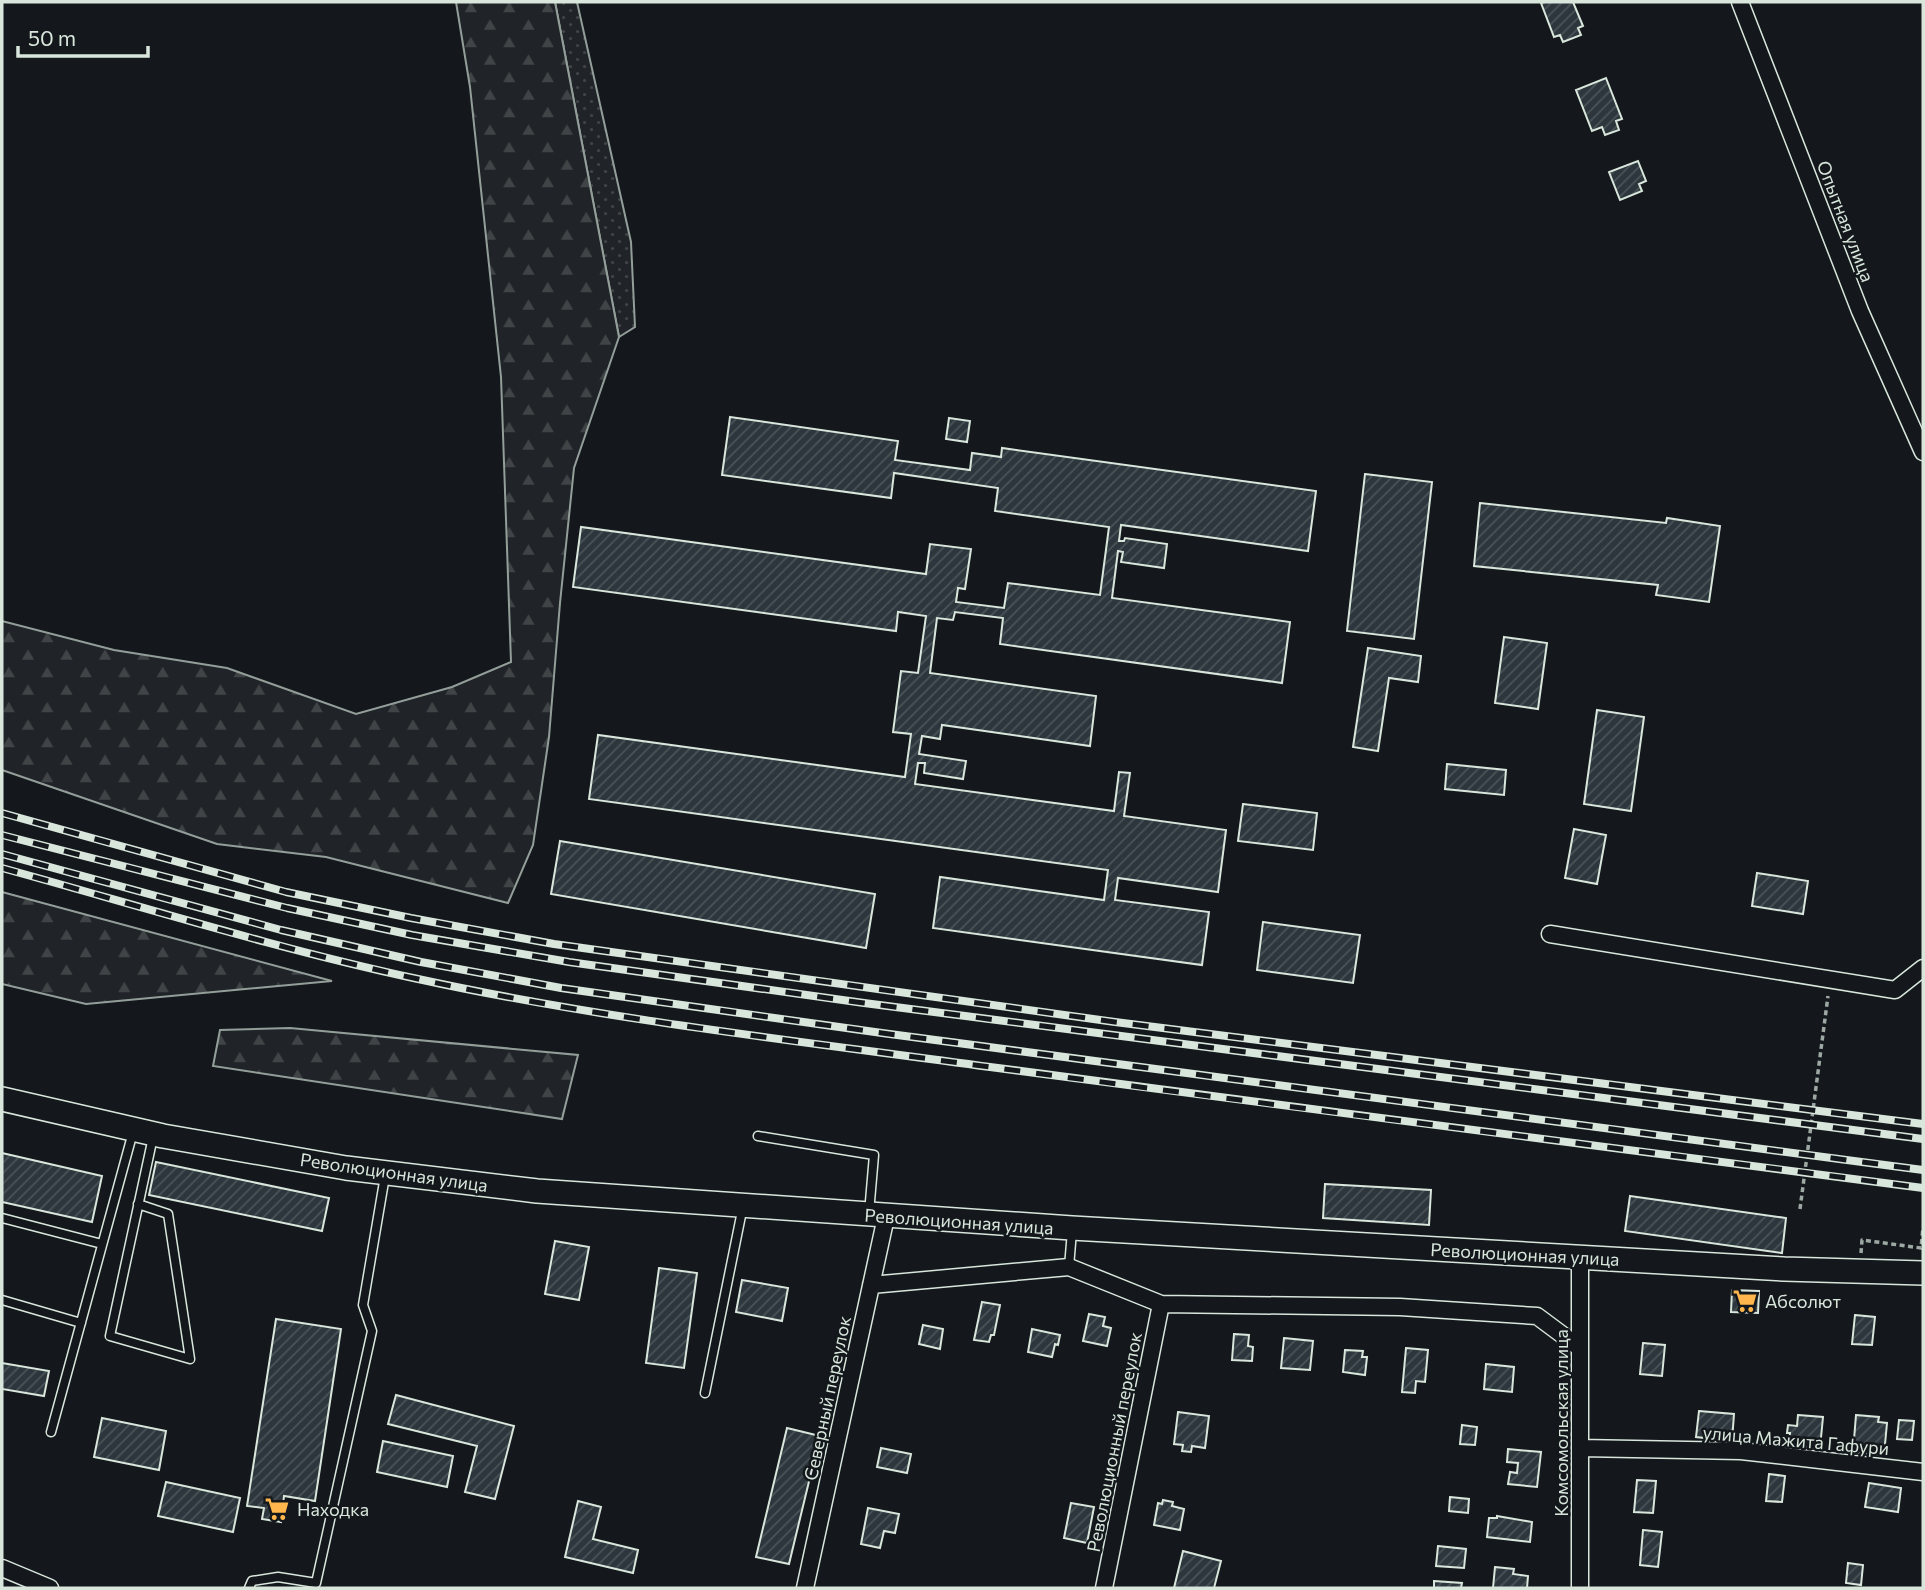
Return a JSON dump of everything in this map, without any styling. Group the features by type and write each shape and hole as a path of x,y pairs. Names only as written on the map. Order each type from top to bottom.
{"main road":[{"name":"Революционная улица","path":"2,1099 143,1132 346,1168 537,1191 1072,1228 1784,1269 1923,1273"}],"street":[{"name":"Опытная улица","path":"1740,2 1860,312 1923,452"},
{"path":"1550,934 1895,990 1923,968"},
{"name":"Северный переулок","path":"805,1588 871,1285 877,1216"},
{"name":"Комсомольская улица","path":"1580,1257 1580,1588"},
{"path":"871,1285 1069,1267 1161,1304 1400,1307 1537,1316 1580,1348"},
{"name":"Революционный переулок","path":"1104,1588 1161,1304"},
{"name":"улица Мажита Гафури","path":"1580,1448 1741,1451 1923,1472"},
{"path":"2,1568 33,1585 50,1588"}],"lane":[{"path":"138,1204 168,1214 190,1359 110,1336 138,1204 143,1132"},
{"path":"51,1432 102,1244 143,1132"},
{"path":"758,1136 874,1156 877,1216"},
{"path":"249,1588 252,1581 278,1577 316,1583 372,1331 363,1305 385,1173"},
{"path":"705,1393 743,1206"},
{"path":"2,1218 102,1244"},
{"path":"1069,1267 1072,1228"},
{"path":"2,1300 81,1323"}],"path":[{"path":"1800,1209 1830,979"},
{"path":"1862,1240 1921,1248 1923,1227"}],"green space":[{"path":"456,2 555,2 619,337 574,468 549,737 533,845 508,903 326,857 217,844 2,770 2,621 114,650 227,668 356,714 452,687 511,662 501,377 470,87"},
{"path":"555,2 577,2 631,242 635,327 619,337"},
{"path":"2,892 332,981 86,1004 2,984"},
{"path":"290,1028 578,1055 562,1119 213,1066 220,1030"}],"building":[{"path":"1573,2 1583,26 1578,28 1581,35 1563,42 1560,35 1554,37 1541,3"},
{"path":"1606,78 1622,119 1616,121 1619,130 1605,135 1602,127 1592,131 1576,90"},
{"path":"1638,161 1646,181 1639,184 1642,191 1620,200 1609,172"},
{"path":"730,417 898,441 895,460 970,470 972,453 1001,457 1002,448 1316,491 1308,551 1121,525 1119,541 1124,541 1125,538 1167,544 1164,568 1121,562 1123,552 1118,551 1112,598 1290,622 1282,683 1000,644 1003,618 955,612 953,620 937,618 930,673 1096,696 1090,746 942,725 940,739 922,736 919,754 966,761 963,779 924,773 925,763 918,763 915,784 1114,811 1119,772 1130,773 1124,816 1226,830 1218,892 1118,878 1115,900 1209,912 1202,965 933,928 940,877 1104,900 1108,870 589,799 598,735 905,777 911,734 893,732 901,671 918,673 926,616 898,612 896,631 573,587 581,527 926,574 930,544 971,549 965,589 958,588 956,602 1004,608 1008,583 1100,595 1109,527 995,511 998,488 894,473 891,498 722,475"},
{"path":"949,418 970,421 967,442 946,439"},
{"path":"1365,474 1432,482 1414,639 1347,631"},
{"path":"1480,503 1666,523 1667,518 1720,526 1709,602 1656,595 1658,585 1474,566"},
{"path":"1504,637 1547,643 1538,709 1495,703"},
{"path":"1368,648 1421,656 1418,682 1389,678 1378,751 1353,747"},
{"path":"1597,710 1644,717 1631,811 1584,804"},
{"path":"1447,764 1506,770 1504,795 1445,789"},
{"path":"1243,804 1317,813 1313,850 1238,841"},
{"path":"1574,829 1606,835 1597,884 1565,878"},
{"path":"560,841 875,894 866,948 551,894"},
{"path":"1757,873 1808,881 1803,914 1752,906"},
{"path":"1263,922 1360,935 1353,983 1257,970"},
{"path":"2,1153 102,1176 92,1222 2,1202"},
{"path":"156,1162 329,1198 322,1231 149,1195"},
{"path":"1325,1184 1431,1190 1429,1225 1323,1218"},
{"path":"1630,1196 1786,1218 1782,1253 1625,1231"},
{"path":"555,1241 589,1247 579,1300 545,1294"},
{"path":"659,1268 697,1273 684,1368 646,1363"},
{"path":"742,1280 788,1288 782,1321 736,1312"},
{"name":"Абсолют","path":"1732,1290 1759,1291 1758,1313 1731,1312"},
{"path":"982,1302 1000,1305 994,1335 991,1335 989,1342 974,1340"},
{"path":"1089,1314 1105,1317 1103,1326 1111,1328 1107,1346 1083,1341"},
{"path":"1855,1315 1875,1317 1872,1345 1852,1344"},
{"path":"276,1319 341,1329 315,1501 284,1496 281,1522 262,1519 264,1508 247,1506"},
{"path":"923,1325 943,1329 940,1349 919,1344"},
{"path":"1032,1329 1060,1335 1052,1357 1028,1352"},
{"path":"1234,1334 1249,1335 1248,1346 1253,1347 1252,1361 1232,1360"},
{"path":"1284,1338 1313,1341 1310,1370 1281,1368"},
{"path":"1643,1343 1665,1345 1662,1376 1640,1374"},
{"path":"1406,1348 1428,1350 1425,1382 1416,1381 1415,1393 1402,1392"},
{"path":"1345,1350 1363,1351 1362,1357 1367,1357 1365,1375 1343,1372"},
{"path":"2,1363 49,1371 44,1396 2,1389"},
{"path":"1486,1364 1514,1367 1512,1392 1484,1389"},
{"path":"396,1395 514,1426 495,1499 465,1492 477,1446 388,1424"},
{"path":"1699,1411 1734,1414 1732,1441 1696,1437"},
{"path":"1178,1412 1209,1416 1205,1448 1192,1446 1191,1452 1182,1451 1183,1445 1174,1444"},
{"path":"1798,1415 1823,1417 1820,1448 1789,1445 1788,1425 1797,1426"},
{"path":"1856,1415 1879,1417 1878,1422 1887,1423 1884,1455 1853,1452"},
{"path":"102,1418 166,1431 159,1470 94,1457"},
{"path":"1899,1420 1914,1421 1912,1440 1897,1439"},
{"path":"1462,1425 1477,1427 1475,1445 1460,1444"},
{"path":"787,1428 820,1436 789,1564 756,1557"},
{"path":"383,1441 453,1456 447,1487 377,1472"},
{"path":"881,1448 911,1454 907,1473 877,1467"},
{"path":"1508,1449 1541,1452 1537,1487 1508,1484 1510,1472 1517,1473 1518,1463 1507,1462"},
{"path":"1769,1474 1785,1476 1782,1502 1766,1501"},
{"path":"1637,1480 1656,1481 1653,1513 1634,1512"},
{"path":"166,1482 240,1498 233,1532 158,1516"},
{"path":"1869,1483 1901,1488 1898,1512 1865,1507"},
{"path":"1450,1497 1469,1499 1468,1513 1449,1511"},
{"path":"1163,1500 1173,1502 1172,1506 1184,1509 1180,1530 1154,1525 1158,1503 1162,1504"},
{"path":"578,1501 601,1507 593,1539 638,1550 633,1573 565,1557"},
{"path":"1071,1503 1094,1507 1087,1543 1064,1538"},
{"path":"868,1508 899,1514 895,1533 884,1531 880,1548 861,1544"},
{"path":"1497,1516 1532,1522 1530,1542 1487,1537 1489,1518"},
{"path":"1643,1530 1662,1532 1658,1567 1640,1565"},
{"path":"1438,1546 1466,1549 1464,1568 1436,1566"},
{"path":"1183,1551 1221,1561 1214,1588 1174,1588"},
{"path":"1848,1563 1863,1565 1861,1585 1846,1583"},
{"path":"1495,1567 1514,1569 1513,1574 1528,1576 1527,1588 1493,1588"},
{"path":"1434,1581 1462,1583 1461,1588 1434,1588"}],"railway":[{"path":"2,813 286,892 554,944 1115,1022 1923,1124"},
{"path":"2,835 287,908 412,935 569,962 864,1003 1923,1139"},
{"path":"2,854 281,930 421,962 561,988 1923,1170"},
{"path":"2,868 313,954 418,979 632,1018 1223,1098 1923,1188"}],"place":[{"name":"Абсолют","path":"1745,1301"},
{"name":"Находка","path":"277,1509"}]}
